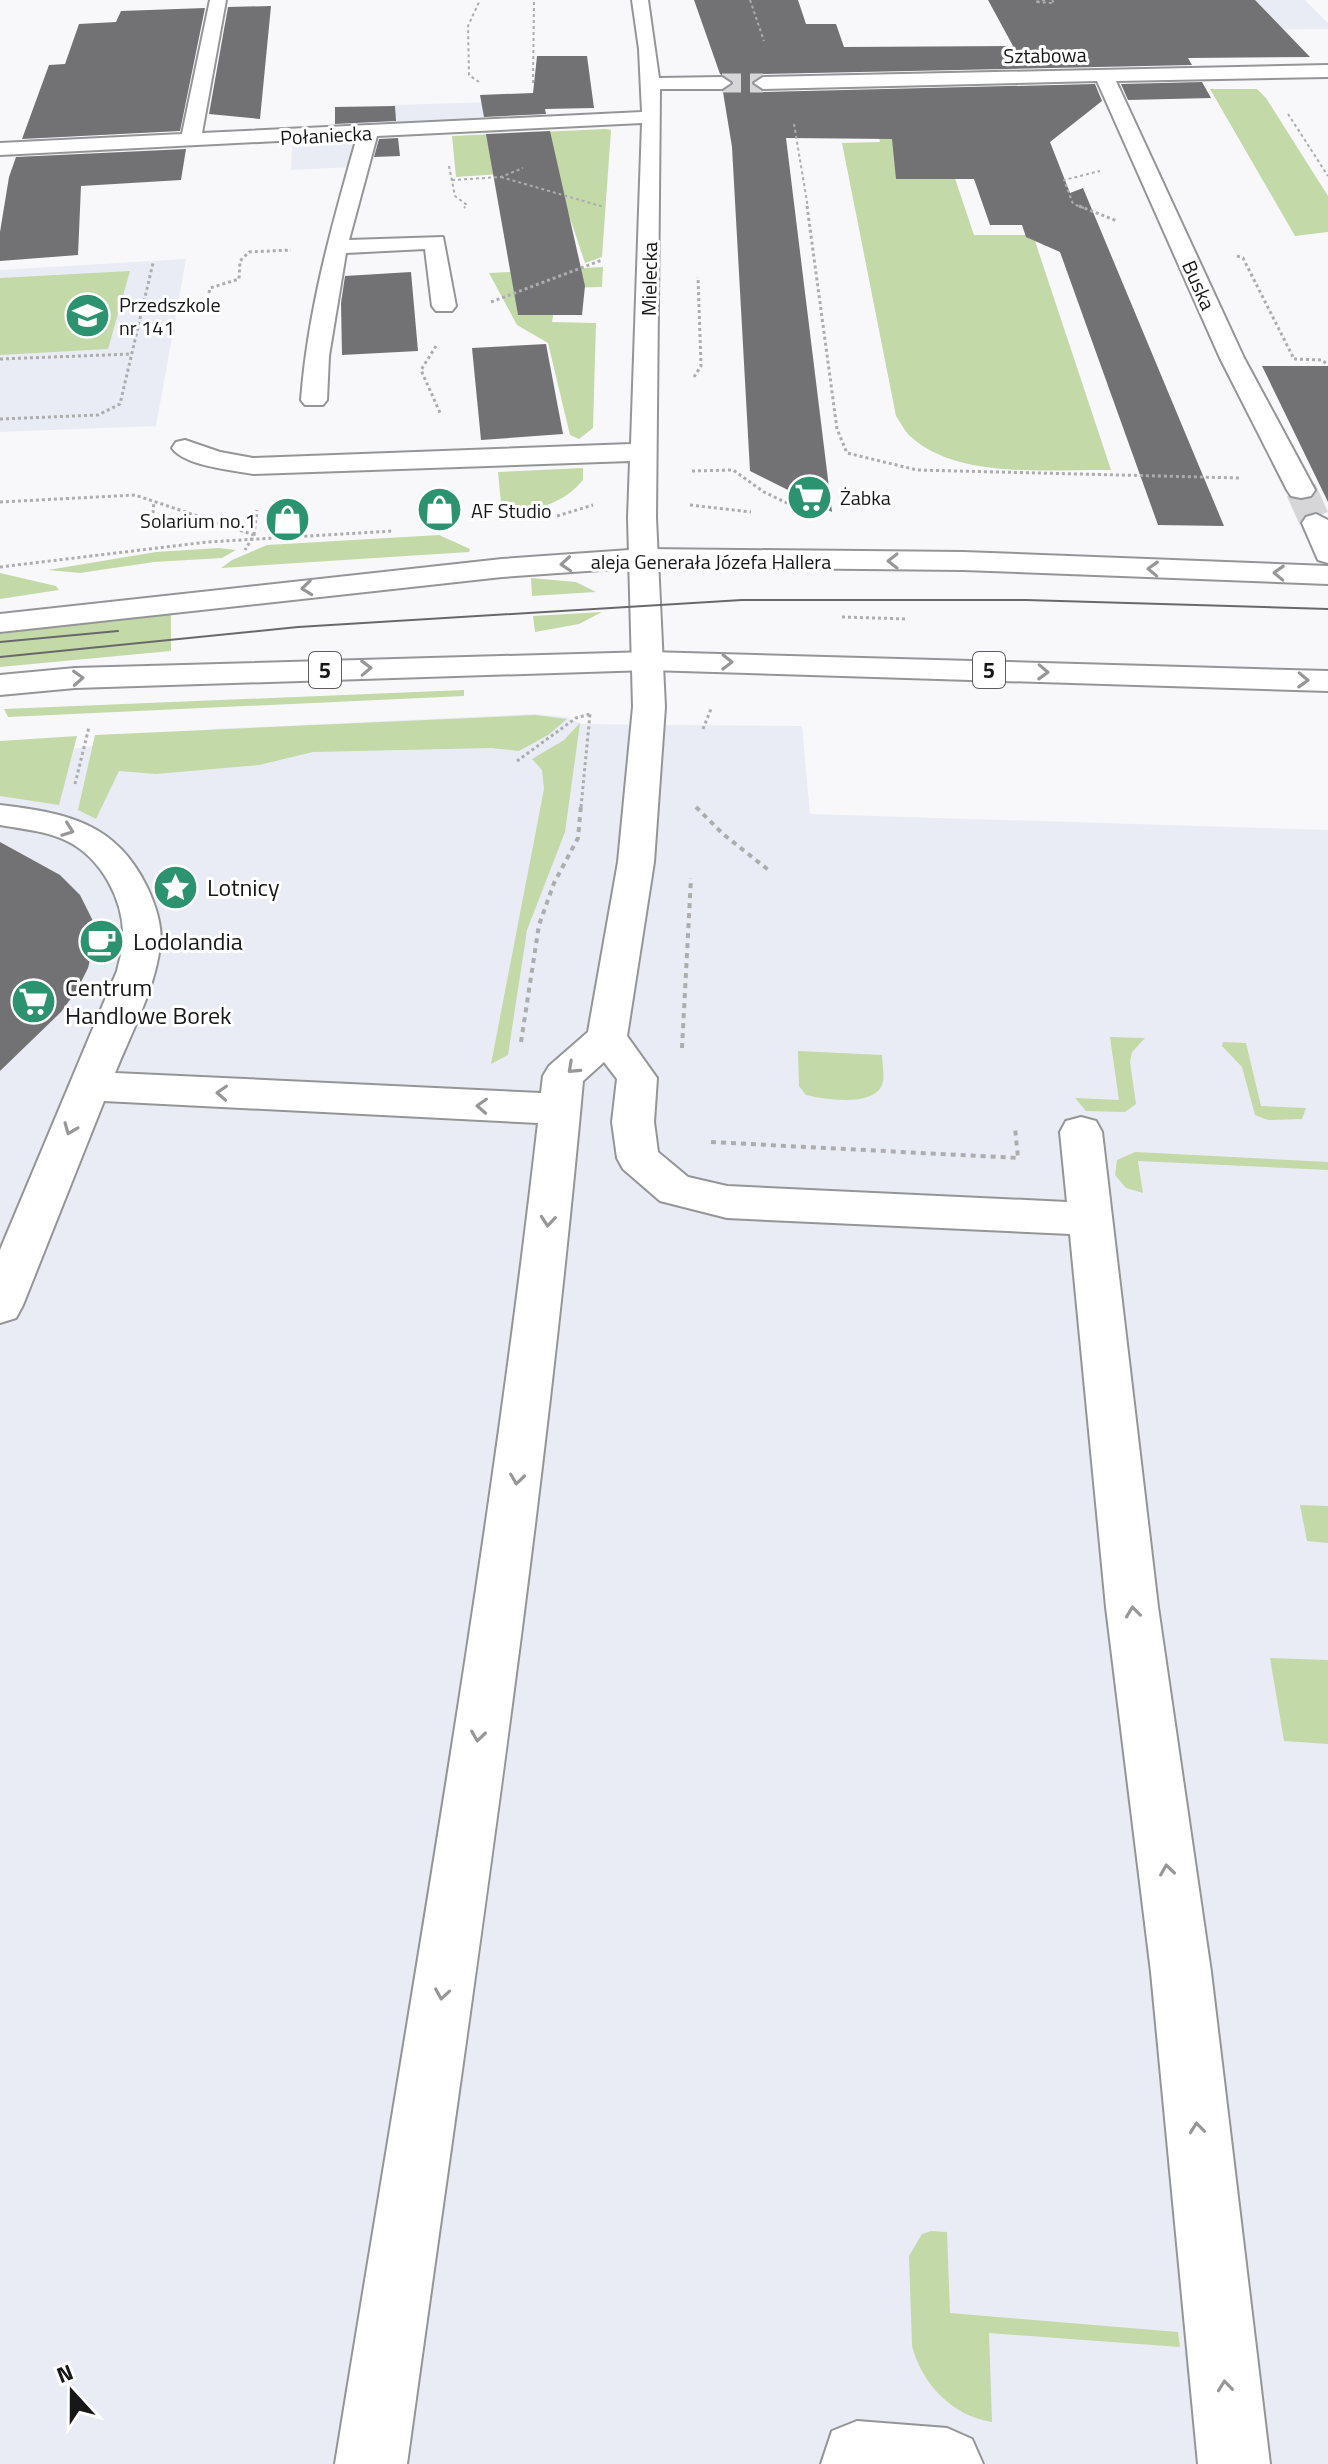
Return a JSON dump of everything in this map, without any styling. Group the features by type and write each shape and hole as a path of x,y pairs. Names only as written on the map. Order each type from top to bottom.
{"street":[{"path":"190,142 218,0"},
{"name":"Mielecka","path":"607,1037 636,862 649,707 644,452 652,117 640,0"},
{"name":"Sztabowa","path":"767,83 1104,76 1306,79 1328,71"},
{"name":"Buska","path":"1104,76 1232,358 1299,486"},
{"path":"650,84 722,83"},
{"name":"Połaniecka","path":"0,149 652,117"},
{"path":"314,400 317,356 336,247 368,133"},
{"path":"336,247 435,242 444,306"},
{"path":"185,448 214,459 253,466 644,452"},
{"path":"1316,523 1328,554"},
{"name":"aleja Generała Józefa Hallera","path":"0,623 493,569 644,558 963,561 1328,575"},
{"name":"5","path":"0,685 90,677 649,661 1328,681"},
{"path":"0,815 63,827 91,840 122,873 135,900 142,938 136,971 0,1305"},
{"path":"371,2464 505,1567 541,1295 563,1076 607,1037 637,1078 633,1122 638,1158 675,1190 727,1202 1090,1219"},
{"path":"87,1086 560,1109"},
{"path":"1081,1132 1134,1623 1181,1972 1234,2464"},
{"path":"857,2464 857,2456 947,2464"}],"path":[{"path":"480,0 468,26 467,70 469,75 483,83"},
{"path":"533,89 534,0"},
{"path":"750,0 772,67 767,83 792,104 837,429 847,453 917,470 1299,486"},
{"path":"1045,0 1035,2 1054,3 1052,0"},
{"path":"1287,113 1328,176"},
{"path":"501,177 612,210"},
{"path":"1230,252 1243,258 1294,359 1322,360 1328,365"},
{"path":"209,293 210,288 239,279 240,261 249,255"},
{"path":"492,302 610,257"},
{"path":"0,419 98,415 116,409 120,404 153,263"},
{"path":"436,345 421,370 428,391 439,407 446,431 448,459"},
{"path":"0,359 132,354"},
{"path":"691,471 733,470 764,492 811,514"},
{"path":"0,502 135,495 254,535 253,539"},
{"path":"152,525 154,501"},
{"path":"0,567 207,542 393,531"},
{"path":"517,761 576,718 590,714 578,838 554,883 539,925 520,1045"},
{"path":"74,789 89,727"},
{"path":"696,807 723,834 771,872"},
{"path":"700,1142 1018,1158 1015,1128"}],"shaded area":[{"path":"1207,0 1305,0 1328,23 1328,29 1233,30"},
{"path":"496,102 498,116 394,124 393,105"},
{"path":"353,141 356,158 353,167 291,170 292,144"},
{"name":"Przedszkole nr 141","path":"186,259 156,426 0,432 0,270"},
{"path":"535,714 566,717 582,724 802,726 810,814 1328,830 1328,2464 0,2464 0,759 214,729"}],"green space":[{"path":"1210,89 1257,89 1266,98 1328,196 1328,232 1295,236"},
{"path":"872,110 932,110 974,235 1033,235 1111,470 979,466 931,451 905,430 896,416 842,143 880,142"},
{"path":"611,130 602,257 585,263 562,194 501,174 456,177 452,136"},
{"path":"603,267 602,287 558,288 552,322 596,323 593,428 579,439 570,435 548,343 517,325 489,273"},
{"path":"130,271 108,349 0,355 0,278"},
{"path":"583,468 583,480 566,496 536,508 502,514 498,472"},
{"path":"439,535 470,549 469,552 221,568 267,545"},
{"path":"219,548 236,550 222,558 154,562 80,573 48,570 156,552"},
{"path":"0,573 56,586 59,590 0,599"},
{"path":"531,578 576,582 596,592 532,596"},
{"path":"171,612 171,651 0,667 0,634"},
{"path":"602,612 579,624 535,632 533,616"},
{"path":"464,690 464,696 8,717 4,709"},
{"path":"535,715 567,719 548,735 519,751 491,748 313,752 259,765 156,774 119,771 96,819 78,810 95,735"},
{"path":"580,723 565,832 527,930 508,1055 491,1064 544,789 542,770 532,759 564,740"},
{"path":"77,736 59,805 0,796 0,741"},
{"path":"1110,1037 1145,1038 1132,1052 1130,1062 1136,1104 1125,1112 1086,1111 1075,1098 1119,1100"},
{"path":"1223,1042 1246,1043 1261,1106 1306,1108 1302,1119 1268,1120 1255,1115 1242,1067 1222,1046"},
{"path":"798,1051 882,1055 884,1076 881,1087 867,1097 857,1099 834,1100 806,1095 799,1086"},
{"path":"1135,1152 1328,1162 1328,1170 1138,1161 1143,1193 1126,1188 1115,1175 1117,1160"},
{"path":"1300,1505 1328,1506 1328,1543 1307,1541"},
{"path":"1270,1658 1328,1660 1328,1744 1284,1741"},
{"path":"947,2232 950,2313 1178,2332 1180,2347 989,2333 992,2422 964,2413 931,2385 912,2346 909,2256 922,2234"}],"building":[{"path":"694,0 798,0 806,24 836,24 844,47 1013,46 988,0 1255,0 1310,57 1188,58 1192,65 763,74 751,82 763,92 1095,84 1102,101 1050,142 1070,193 1083,188 1224,526 1158,525 1060,252 1026,237 1022,225 990,225 974,179 896,179 892,139 786,138 832,512 750,471 732,147 723,92 734,82 720,74"},
{"path":"271,6 260,119 209,114 228,7"},
{"path":"205,8 180,131 22,139 49,65 65,64 79,24 116,22 121,11"},
{"path":"537,56 587,56 594,108 545,109 546,114 484,117 480,95 533,93"},
{"path":"1202,82 1211,98 1128,100 1121,84"},
{"path":"395,106 396,121 335,124 335,107"},
{"path":"550,131 585,286 582,315 518,315 486,134"},
{"path":"398,138 400,156 374,157 379,139"},
{"path":"186,149 181,180 81,186 78,255 0,261 0,232 9,177 16,157"},
{"path":"411,272 418,351 342,355 341,303 345,276"},
{"path":"546,344 563,434 481,440 472,348"},
{"path":"1262,366 1328,366 1328,502"},
{"name":"Centrum Handlowe Borek","path":"0,842 60,875 80,895 93,921 94,943 88,968 61,1012 0,1071"}],"tunnel":[{"path":"722,83 763,83"},
{"path":"1301,490 1316,523"}],"tram line":[{"path":"0,657 298,627 742,600 1026,600 1328,609"},
{"path":"0,642 118,631"}],"place":[{"name":"Przedszkole nr 141","path":"88,316"},
{"name":"Żabka","path":"809,497"},
{"name":"AF Studio","path":"440,510"},
{"name":"Solarium no.1","path":"287,520"},
{"name":"Lotnicy","path":"176,887"},
{"name":"Lodolandia","path":"102,941"},
{"name":"Centrum Handlowe Borek","path":"34,1001"}]}
